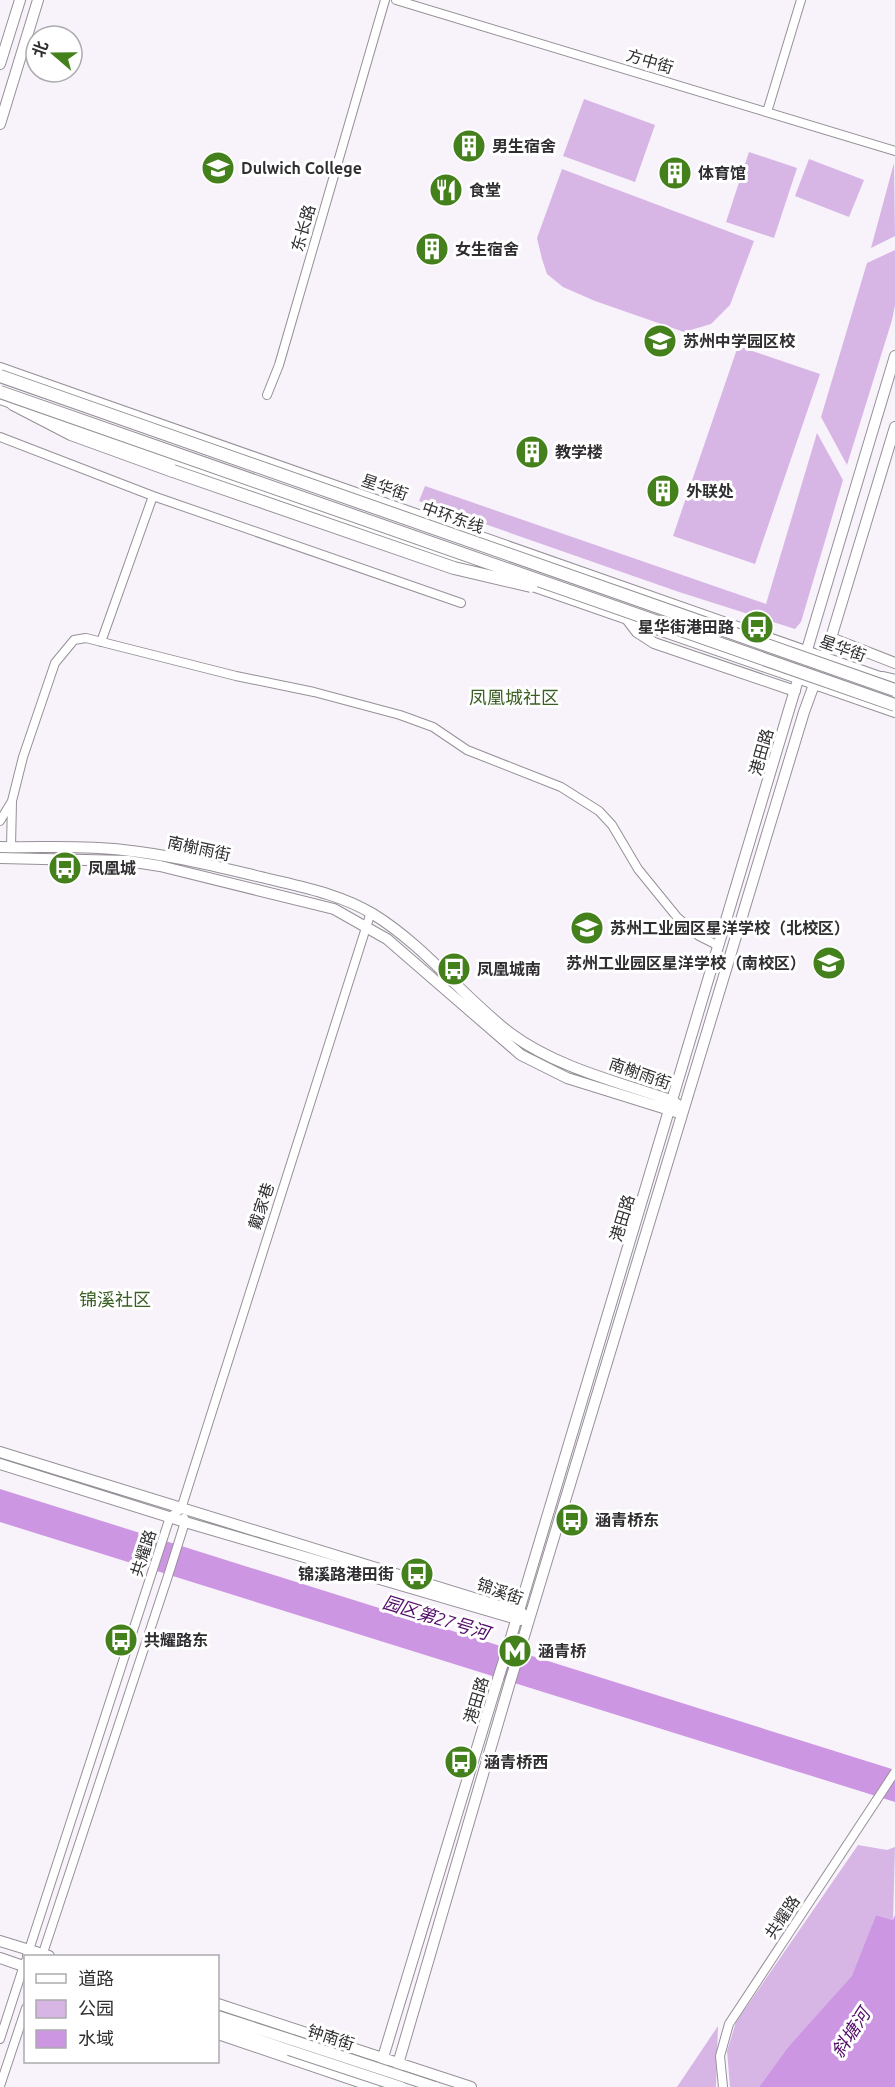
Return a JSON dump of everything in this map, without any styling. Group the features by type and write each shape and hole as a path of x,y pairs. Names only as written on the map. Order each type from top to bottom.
{"highway":[{"name":"中环东线","path":"0,376 895,690"},
{"name":"中环东线","path":"0,392 895,706"},
{"path":"14,404 72,434 454,568 597,603"}],"main road":[{"path":"0,64 20,0"},
{"path":"0,124 38,0"},
{"name":"港田路","path":"374,2087 670,1112 895,356"},
{"name":"星华街","path":"0,368 891,680"},
{"path":"0,399 456,561 895,712"},
{"name":"港田路","path":"391,2087 510,1682 814,684 831,638 895,426"},
{"path":"626,618 637,632 654,643 795,691"},
{"path":"831,638 895,663"},
{"name":"南榭雨街","path":"6,847 121,849 180,858 337,896 371,912 396,929 510,1032 539,1051 570,1065 673,1101 685,1111"},
{"name":"南榭雨街","path":"0,858 81,859 160,866 334,909 366,925 387,939 521,1055 567,1078 670,1112 685,1111"},
{"name":"锦溪街","path":"0,1452 529,1620"},
{"name":"锦溪街","path":"0,1464 185,1522 517,1616"},
{"path":"0,1941 24,1959"},
{"path":"0,1958 24,1960"},
{"path":"219,2004 471,2087"},
{"name":"钟南街","path":"219,2016 401,2087"},
{"name":"钟南街","path":"219,2026 435,2087"},
{"path":"219,2034 374,2087"}],"street":[{"name":"东长路","path":"267,395 279,365 385,0"},
{"name":"方中街","path":"396,0 895,151"},
{"path":"767,112 801,0"},
{"path":"0,436 153,496 461,603"},
{"path":"101,642 153,496"},
{"path":"6,847 12,801 23,757 55,663 74,640 86,638 236,676 314,692 400,715 434,727 467,750 561,786 599,811 612,825 638,868 678,917 699,936 719,946"},
{"path":"0,821 12,801"},
{"name":"戴家巷","path":"181,1509 371,912"},
{"path":"181,1509 185,1522"},
{"name":"共耀路","path":"28,1955 170,1517 181,1509"},
{"name":"共耀路","path":"45,1955 185,1522"},
{"name":"共耀路","path":"723,2087 720,2056 729,2024 895,1772"},
{"name":"共耀路","path":"0,2040 24,1966"},
{"path":"0,2086 24,2014"}],"green space":[{"path":"584,99 655,125 635,182 563,156"},
{"path":"749,152 797,168 774,238 726,222"},
{"path":"809,159 864,180 849,217 795,196"},
{"path":"894,163 895,236 871,248"},
{"path":"562,169 754,241 730,305 711,324 684,332 595,301 563,287 547,274 537,238"},
{"path":"895,250 895,305 892,320 847,465 821,417 867,263"},
{"path":"738,346 820,374 755,564 673,536"},
{"path":"817,433 843,480 801,622 795,629 679,592 419,501 425,486 766,604"},
{"path":"858,1845 887,1850 895,1847 893,1920 876,1915 853,1976 788,2047 759,2087 730,2087 727,2051 736,2022"},
{"path":"718,2026 716,2087 677,2087"}],"water":[{"path":"0,1489 895,1770 895,1802 0,1522"},
{"name":"斜塘河","path":"876,1915 893,1920 895,1915 895,2087 759,2087 788,2047 852,1976"}],"place":[{"name":"男生宿舍","path":"469,146"},
{"name":"Dulwich College","path":"218,168"},
{"name":"体育馆","path":"675,173"},
{"name":"食堂","path":"446,190"},
{"name":"女生宿舍","path":"432,249"},
{"name":"苏州中学园区校","path":"660,341"},
{"name":"教学楼","path":"532,452"},
{"name":"外联处","path":"663,491"},
{"name":"星华街港田路","path":"757,627"},
{"name":"凤凰城","path":"65,868"},
{"name":"苏州工业园区星洋学校（北校区）","path":"587,928"},
{"name":"苏州工业园区星洋学校（南校区）","path":"829,963"},
{"name":"凤凰城南","path":"454,969"},
{"name":"涵青桥东","path":"572,1520"},
{"name":"锦溪路港田街","path":"417,1574"},
{"name":"共耀路东","path":"121,1640"},
{"name":"涵青桥","path":"515,1651"},
{"name":"涵青桥西","path":"461,1762"}],"district":[{"name":"凤凰城社区","path":"514,698"},
{"name":"锦溪社区","path":"115,1300"}],"water label":[{"name":"园区第27号河","path":"436,1618"}]}
